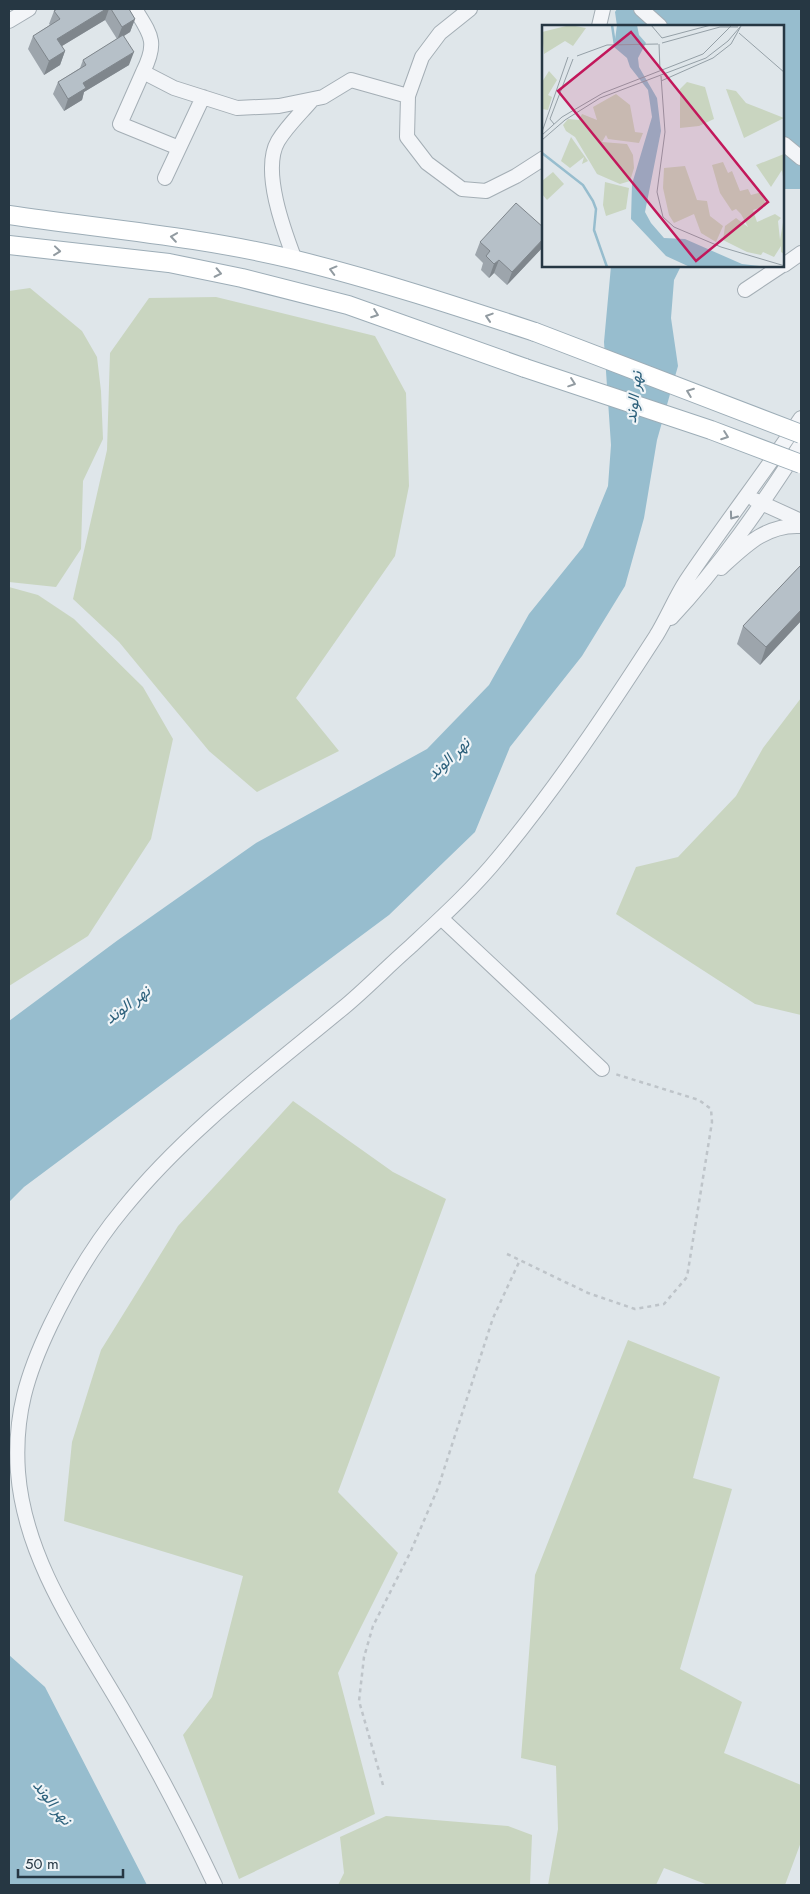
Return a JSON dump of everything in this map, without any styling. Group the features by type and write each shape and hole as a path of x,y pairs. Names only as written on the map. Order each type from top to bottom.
{"main road":[{"path":"9,215 178,237 295,260 367,279 535,332 801,434"},
{"path":"9,245 169,263 242,278 348,305 525,368 711,430 801,464"}],"street":[{"path":"9,21 29,9"},
{"path":"135,9 150,32 153,43 151,56 120,124 179,148"},
{"path":"470,9 440,33 422,57 408,96 406,137 427,163 462,190 486,191 516,176 542,159"},
{"path":"599,25 602,9"},
{"path":"641,9 659,25"},
{"path":"143,72 174,88 237,108 279,106 312,100 323,97 351,80 408,96"},
{"path":"165,178 203,97"},
{"path":"295,260 283,227 274,183 273,160 277,142 312,100"},
{"path":"785,145 801,158"},
{"path":"785,263 801,253"},
{"path":"745,290 778,268"},
{"path":"215,1885 146,1750 55,1592 36,1552 26,1522 18,1472 18,1423 23,1394 32,1366 68,1291 93,1249 126,1205 230,1102 346,1006 441,918 495,862 539,807 659,632 684,584 801,418"},
{"path":"697,591 761,504 801,444"},
{"path":"747,496 801,521"},
{"path":"659,632 697,591 757,537 777,527 801,526"},
{"path":"441,918 602,1069"}],"path":[{"path":"507,1254 588,1293 635,1309 664,1304 687,1277 712,1122 711,1109 699,1100 602,1069"},
{"path":"383,1785 359,1701 364,1657 373,1626 410,1553 438,1488 493,1318 520,1260"}],"green space":[{"path":"30,288 82,331 97,357 101,391 103,439 83,481 81,549 56,587 9,582 9,291"},
{"path":"216,297 375,336 406,393 409,486 395,556 296,698 339,751 257,792 209,751 119,642 73,599 107,450 110,353 149,298"},
{"path":"9,587 38,595 74,619 143,687 173,739 151,839 88,936 9,986"},
{"path":"801,698 801,1015 755,1004 616,914 636,867 678,857 736,796 763,748"},
{"path":"293,1101 393,1172 446,1199 338,1492 398,1553 338,1673 375,1814 239,1879 183,1735 212,1697 243,1576 64,1521 72,1442 101,1350 178,1226"},
{"path":"628,1340 720,1377 693,1478 732,1489 680,1669 742,1702 724,1753 801,1785 801,1842 785,1885 708,1885 664,1868 656,1885 548,1885 558,1829 556,1766 521,1758 535,1575"},
{"path":"386,1816 508,1826 532,1835 530,1885 338,1885 344,1873 340,1837"}],"water":[{"path":"617,9 801,9 801,189 785,189 785,25 617,25 615,12"},
{"name":"نهر الوند","path":"611,268 680,268 674,280 671,318 678,366 657,440 644,518 625,586 582,656 510,747 475,832 389,915 24,1187 9,1202 9,1021 118,940 256,843 427,749 489,685 529,614 583,547 608,486 611,445 604,342"},
{"name":"نهر الوند","path":"9,1655 45,1687 147,1885 9,1885"}],"building":[{"path":"57,9 106,9 57,39 65,51 49,61 33,36 60,19 54,11"},
{"path":"111,9 129,9 135,19 122,27"},
{"path":"123,35 134,52 83,83 86,88 68,99 58,82 86,65 83,60"},
{"path":"516,203 542,226 542,240 512,272 499,260 494,264 486,256 490,251 480,242"},
{"path":"801,565 801,610 766,647 743,626"}]}
